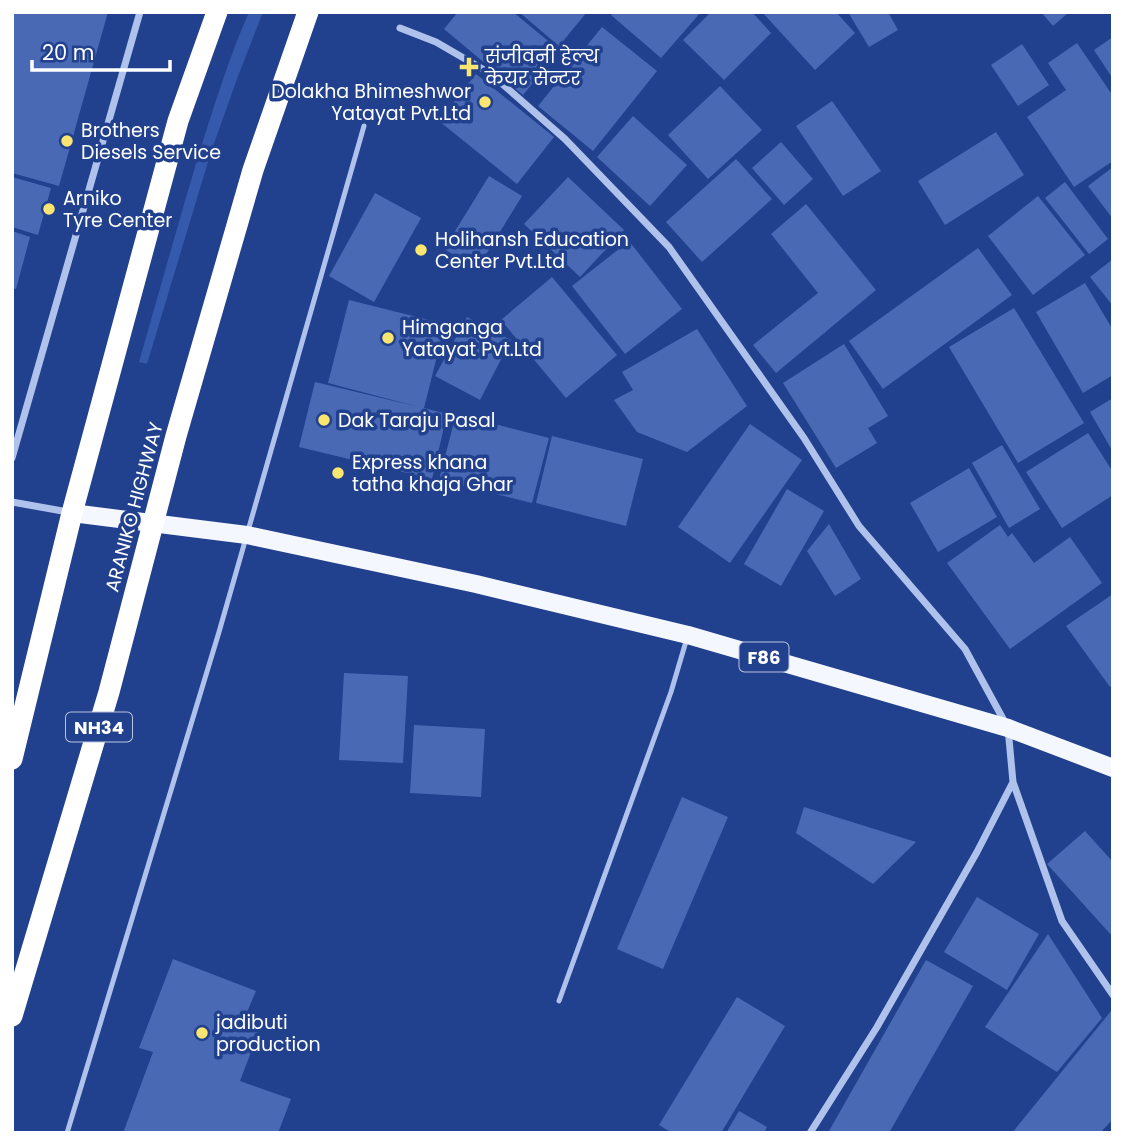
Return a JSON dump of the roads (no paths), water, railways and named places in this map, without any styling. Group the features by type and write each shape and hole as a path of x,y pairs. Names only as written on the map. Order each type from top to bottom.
{"highway":[{"path":"12,759 72,513 178,121 217,12"},
{"name":"ARANIKO HIGHWAY","path":"12,1016 109,692 176,436 253,170 307,12"}],"main road":[{"path":"72,513 247,535"},
{"name":"F86","path":"247,535 476,584 688,635 1008,728 1113,768"}],"street":[{"path":"12,458 140,12"},
{"path":"400,28 436,42 491,74 565,139 669,247 804,438 859,526 965,649 1008,728 1013,782 1062,921 1113,995"},
{"path":"12,502 72,513"},
{"path":"810,1133 877,1027 977,852 1013,782"}],"lane":[{"path":"66,1133 219,632 364,126"},
{"path":"559,1002 671,692 688,635"}],"place":[{"name":"संजीवनी हेल्थ केयर सेन्टर","path":"469,67"},
{"name":"Dolakha Bhimeshwor Yatayat Pvt.Ltd","path":"485,102"},
{"name":"Brothers Diesels Service","path":"67,141"},
{"name":"Arniko Tyre Center","path":"49,209"},
{"name":"Holihansh Education Center Pvt.Ltd","path":"421,250"},
{"name":"Himganga Yatayat Pvt.Ltd","path":"388,338"},
{"name":"Dak Taraju Pasal","path":"324,420"},
{"name":"Express khana tatha khaja Ghar","path":"338,473"},
{"name":"jadibuti production","path":"202,1033"}]}
